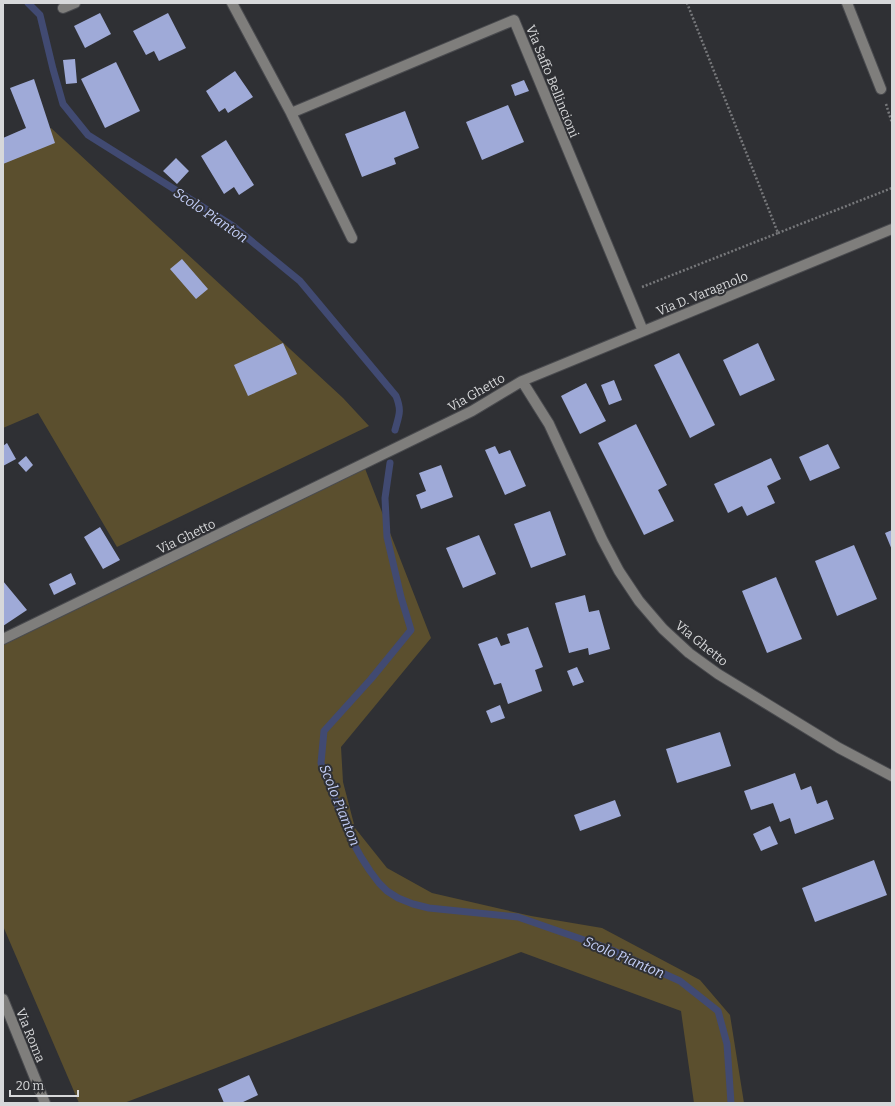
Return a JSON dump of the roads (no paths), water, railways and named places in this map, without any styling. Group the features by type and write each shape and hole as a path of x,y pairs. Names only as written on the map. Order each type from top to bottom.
{"street":[{"path":"63,8 75,3"},
{"path":"232,3 291,113 352,238"},
{"path":"847,3 880,89"},
{"name":"Via Saffo Bellincioni","path":"291,113 514,20 643,331"},
{"name":"Via D. Varagnolo","path":"522,380 892,229"},
{"name":"Via Ghetto","path":"3,639 472,411 522,380 549,424 602,539 619,571 639,601 663,628 689,653 718,674 839,748 892,776"},
{"name":"Via Roma","path":"3,999 45,1103"}],"waterway":[{"name":"Scolo Pianton","path":"28,3 40,15 63,104 88,135 233,226 300,281 396,396 398,401 399,417 395,430"},
{"name":"Scolo Pianton","path":"390,463 385,498 387,537 401,597 411,630 371,679 324,731 321,763 351,839 361,857 379,883 387,891 398,898 429,908 518,917 607,948 680,981 718,1011 727,1044 731,1103"}]}
